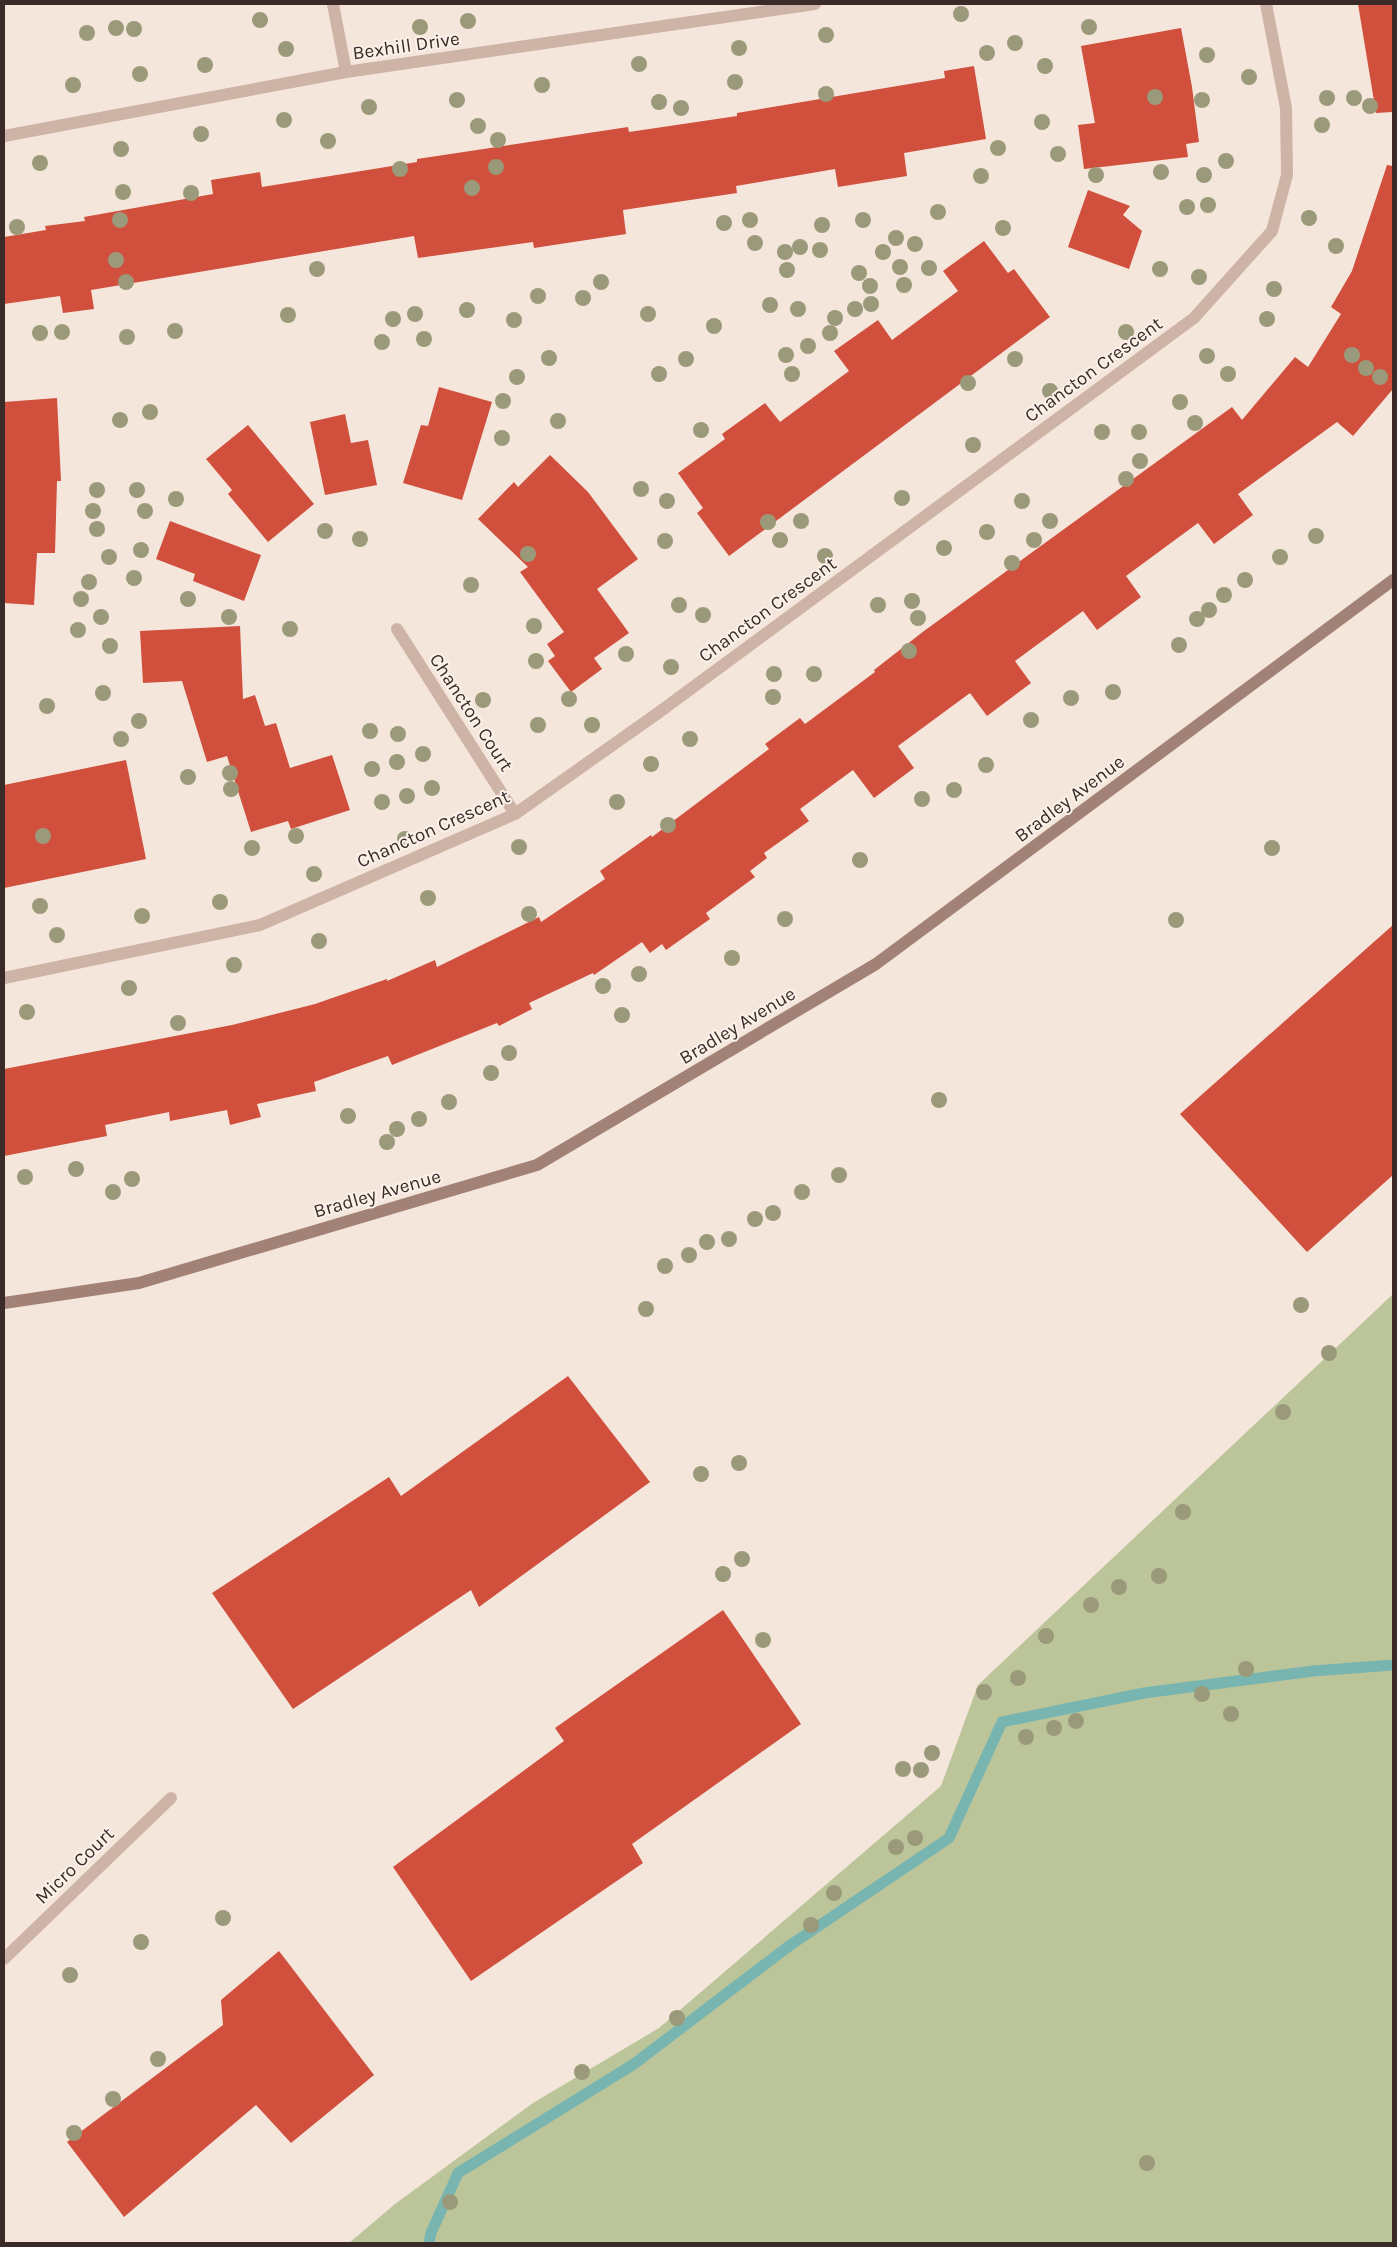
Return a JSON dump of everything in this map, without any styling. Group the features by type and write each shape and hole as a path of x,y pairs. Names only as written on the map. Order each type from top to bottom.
{"main road":[{"name":"Bradley Avenue","path":"4,1303 139,1283 537,1165 876,964 1393,580"}],"street":[{"path":"333,4 346,72"},
{"name":"Bexhill Drive","path":"4,136 346,72 809,4"},
{"name":"Chancton Crescent","path":"4,978 260,925 515,814 666,707 1194,318 1272,231 1287,175 1286,108 1266,4"},
{"name":"Chancton Court","path":"397,629 515,814"},
{"name":"Micro Court","path":"4,1958 171,1798"}],"green space":[{"path":"1393,1294 1393,2243 349,2243 395,2204 533,2103 659,2028 941,1786 978,1685"}],"building":[{"path":"1358,4 1393,4 1393,112 1376,113"},
{"path":"1181,28 1192,87 1199,142 1186,144 1188,157 1084,169 1078,125 1095,123 1081,46"},
{"path":"974,66 986,139 904,153 907,176 838,187 835,169 736,186 737,193 623,210 626,234 534,248 533,242 418,258 414,236 91,290 94,309 63,313 60,296 4,304 4,237 46,230 45,226 85,221 84,217 213,194 211,180 260,172 262,187 417,162 417,159 628,127 629,132 737,116 737,113 945,78 944,71"},
{"path":"1387,165 1393,166 1393,389 1353,436 1337,422 1238,494 1253,515 1214,544 1198,523 1126,576 1141,597 1097,630 1083,611 1015,661 1031,683 987,716 970,693 898,746 914,768 874,798 853,770 800,809 809,821 764,853 767,858 750,871 755,877 706,913 710,919 666,950 662,944 650,953 642,942 594,975 593,973 529,1003 532,1009 499,1026 497,1023 392,1065 388,1056 314,1082 316,1091 257,1104 261,1117 230,1125 227,1110 170,1121 169,1112 105,1125 107,1136 4,1156 4,1069 232,1025 315,1004 387,979 387,981 435,960 437,967 539,917 541,922 605,879 600,871 651,835 652,837 769,749 765,744 800,718 805,724 875,672 874,670 924,631 1232,407 1242,420 1295,357 1308,367 1341,314 1331,307 1352,271"},
{"path":"1088,190 1130,206 1123,215 1142,231 1129,269 1068,247"},
{"path":"984,241 1008,273 1014,269 1050,317 729,556 697,513 703,508 678,473 725,439 722,434 765,403 780,422 849,371 834,351 878,320 892,340 958,291 943,271"},
{"path":"439,387 492,402 462,500 403,483 421,425 428,426"},
{"path":"57,398 61,481 57,481 55,553 37,553 34,605 4,603 4,402"},
{"path":"345,414 351,443 368,440 377,485 325,495 310,422"},
{"path":"248,425 314,504 268,542 228,494 232,490 206,459"},
{"path":"550,455 588,492 638,559 597,589 629,633 594,658 602,669 571,692 548,661 555,656 547,644 564,632 520,572 528,567 478,519 514,482 518,487"},
{"path":"170,521 261,555 244,601 193,581 195,574 156,559"},
{"path":"240,626 243,699 255,695 265,726 276,723 290,768 332,755 350,810 291,829 288,821 251,832 227,756 207,762 182,681 143,683 140,631"},
{"path":"126,760 146,859 4,888 4,785"},
{"path":"1393,925 1393,1175 1307,1252 1180,1114"},
{"path":"568,1376 650,1482 479,1607 471,1590 293,1709 212,1593 389,1477 401,1496"},
{"path":"723,1610 801,1724 632,1844 643,1863 471,1981 393,1867 564,1741 555,1728"},
{"path":"279,1951 374,2075 291,2143 256,2105 124,2217 67,2142 223,2025 221,2000"}],"waterway":[{"path":"429,2243 431,2233 458,2173 634,2064 789,1946 949,1838 1002,1722 1144,1693 1313,1671 1393,1665"}]}
